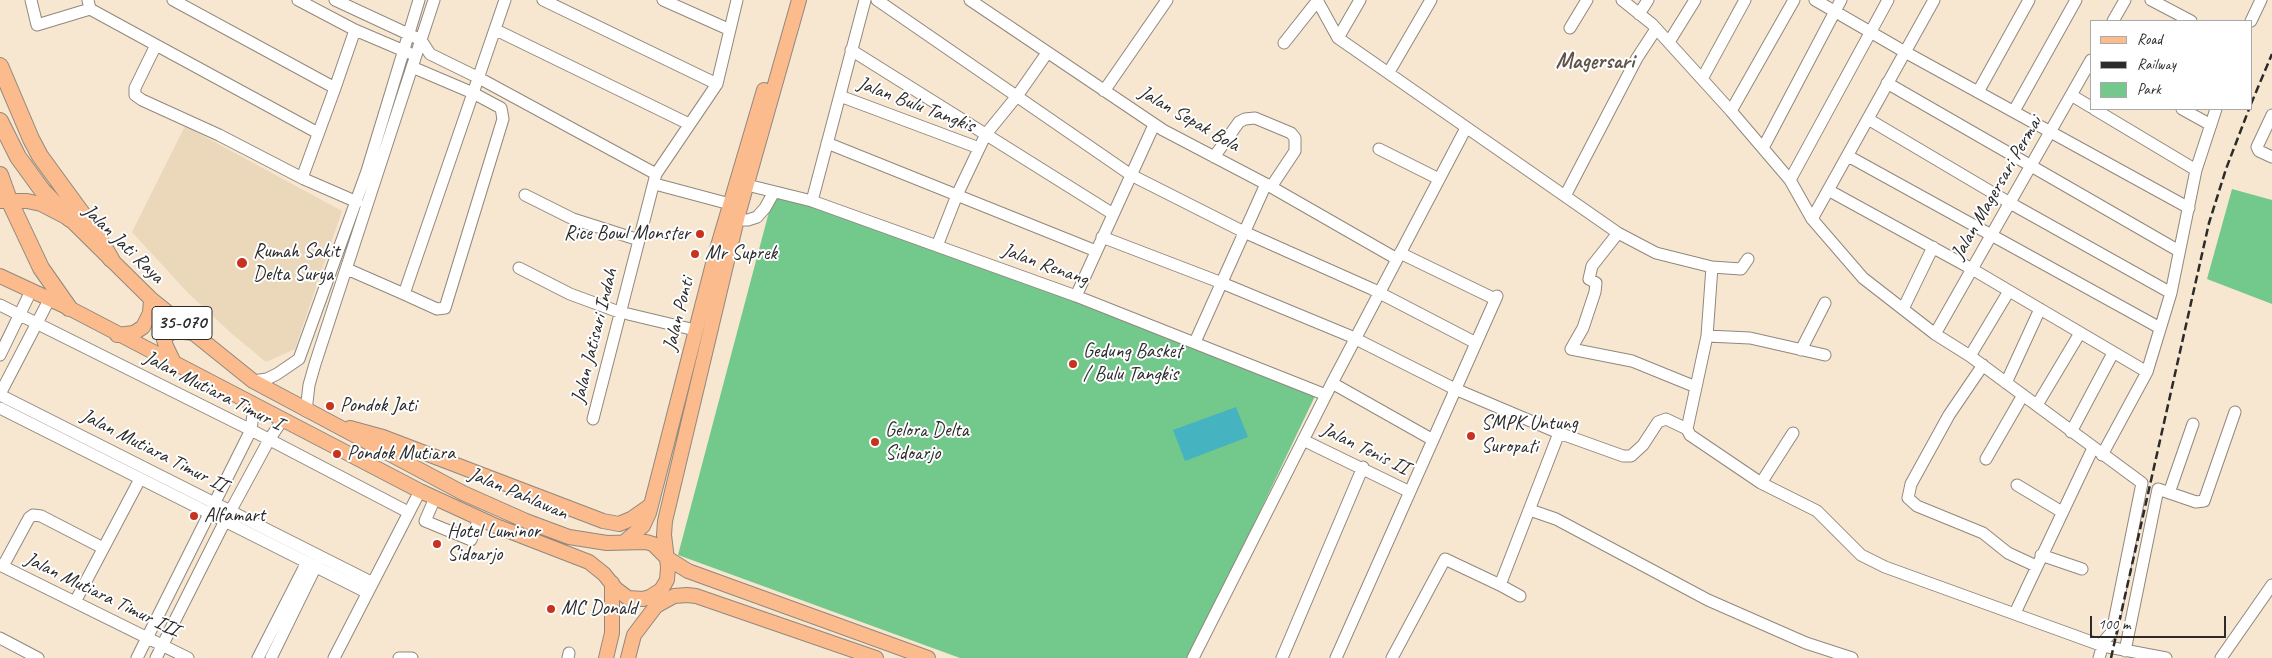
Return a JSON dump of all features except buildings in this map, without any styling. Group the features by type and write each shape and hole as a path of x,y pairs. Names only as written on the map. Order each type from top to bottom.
{"highway":[{"path":"0,66 40,156 94,230 111,260"},
{"path":"0,121 18,158 42,190 70,219"},
{"path":"0,175 4,201 40,268 69,308"}],"main road":[{"name":"Jalan Ponti","path":"667,558 664,535 665,521 721,258 730,204 791,0"},
{"name":"Jalan Ponti","path":"621,544 643,526 652,504 695,330 737,220 799,0"},
{"name":"Jalan Jati Raya","path":"4,201 41,204 70,219 151,299 253,381 306,411"},
{"name":"35-070","path":"0,276 69,308 175,366 283,419"},
{"path":"117,334 134,333 143,327 150,313 151,299"},
{"path":"175,366 164,340 167,335 175,331 195,333"},
{"name":"Jalan Pahlawan","path":"306,411 463,493 526,521 569,537 621,544 638,541 646,542 660,549 677,566 702,577 928,658"},
{"name":"Jalan Pahlawan","path":"283,419 420,491 479,518 576,556 597,568 616,589 628,598 643,599"},
{"path":"323,420 383,437 603,521 619,524 625,522 652,504"},
{"path":"628,658 643,599 656,594 664,585 668,574 667,558"},
{"path":"606,658 612,633 612,583"},
{"path":"634,635 656,606 674,596 696,596 876,658"}],"street":[{"path":"31,0 37,25 89,4 156,45 318,134"},
{"path":"173,0 336,88"},
{"path":"298,0 355,30 403,51 414,61 501,108 503,118 445,308 437,309 347,269"},
{"path":"335,0 352,4 408,35 421,40 430,54 479,78 655,179 730,204"},
{"path":"253,381 272,377 300,359 356,202 419,0"},
{"path":"306,411 309,385 315,364 434,0"},
{"path":"404,294 505,0"},
{"path":"543,0 717,84 728,29 737,0"},
{"path":"663,0 728,29"},
{"path":"812,201 864,0"},
{"path":"877,0 1131,175 1244,232 1378,292 1476,343 1336,658"},
{"name":"Jalan Sepak Bola","path":"970,0 1154,124 1399,256 1496,298 1476,343"},
{"path":"1104,91 1167,0"},
{"path":"1284,43 1318,0 1338,38 1618,233 1656,253 1712,267 1741,269 1748,259"},
{"path":"1338,38 1360,0"},
{"path":"1389,72 1431,0"},
{"path":"1570,28 1587,0"},
{"path":"1622,0 1669,42 1731,111 1790,180 1812,219 1863,278 1935,334 1983,365 2142,483 2112,632 2103,646 2099,658"},
{"path":"1639,14 1648,0"},
{"path":"1669,42 1695,0"},
{"path":"1731,111 1794,0"},
{"path":"1815,0 1905,52 2189,208"},
{"path":"1763,148 1841,0"},
{"path":"1790,180 1888,0"},
{"path":"1812,219 1934,0"},
{"path":"1978,92 2029,0"},
{"path":"2014,111 2076,0"},
{"path":"2114,20 2125,0"},
{"path":"2151,0 2189,20"},
{"path":"2251,20 2257,1"},
{"path":"1702,79 1740,2"},
{"path":"1565,196 1637,58 1656,29"},
{"path":"302,178 336,88 355,30"},
{"path":"496,30 689,124"},
{"path":"156,45 135,88 135,95 142,100 219,135 302,178 356,202"},
{"path":"851,50 1113,214"},
{"path":"937,246 957,195 986,134 1017,96 1046,53"},
{"path":"414,61 430,54"},
{"name":"Jalan Magersari Permai","path":"1935,334 2090,62"},
{"path":"1888,83 2179,251"},
{"name":"Jalan Jatisari Indah","path":"593,419 624,313 639,240 655,179 689,124 717,84"},
{"path":"2071,95 2090,107"},
{"name":"Jalan Bulu Tangkis","path":"840,96 979,148"},
{"path":"2095,110 2196,170"},
{"path":"2184,110 2211,125"},
{"path":"2015,614 2062,512 2097,451 2147,372 2171,293 2196,170 2216,110"},
{"path":"2272,115 2257,147 2259,152 2272,157"},
{"path":"1195,342 1244,232 1269,185 1295,151 1295,138 1291,133 1255,118 1245,119 1239,122 1214,156"},
{"path":"1868,119 2010,203 2171,293"},
{"path":"1076,296 1154,124"},
{"path":"1193,658 1378,292 1466,128"},
{"path":"827,143 1096,251"},
{"path":"1379,149 1439,179"},
{"path":"1848,156 2160,328"},
{"name":"Jalan Renang","path":"747,185 812,201 1076,296 1326,394"},
{"path":"1828,190 1972,269 2147,372"},
{"path":"737,220 748,220 757,216 765,208 774,192"},
{"path":"525,195 573,219 639,240"},
{"path":"1618,233 1592,266 1589,279 1596,283 1595,292 1583,328 1571,349 1632,361 1696,386"},
{"path":"1102,237 1222,283 1355,338 1455,389 1559,433 1623,456 1631,456 1643,445 1662,419 1687,428"},
{"path":"1902,308 1933,248"},
{"path":"1712,267 1707,336 1687,428 1690,435 1760,483 1816,512 1861,555 2103,646 2166,658"},
{"path":"519,268 570,294 624,313 695,330"},
{"path":"0,356 31,291"},
{"path":"1970,356 2009,291"},
{"path":"0,394 49,300"},
{"path":"1801,350 1825,302"},
{"name":"Jalan Mutiara Timur I","path":"0,305 251,430 408,512"},
{"path":"2006,382 2040,309"},
{"path":"2037,405 2080,333"},
{"path":"1707,336 1750,338 1825,355"},
{"path":"2071,432 2113,353"},
{"path":"300,359 315,364"},
{"path":"1983,365 1949,415 1911,484 1908,498 1917,506 1983,533 2008,553 2036,566"},
{"path":"1332,383 1432,440"},
{"name":"Jalan Mutiara Timur II","path":"0,394 212,508 368,587"},
{"path":"1986,459 2023,395"},
{"path":"137,658 251,430 254,406"},
{"name":"Jalan Mutiara Timur II","path":"0,408 140,479 212,508"},
{"path":"2125,651 2158,489 2196,502 2204,501 2235,412"},
{"path":"156,658 228,516 269,440 283,419"},
{"path":"2169,493 2193,424"},
{"path":"1500,585 1559,433"},
{"path":"1760,483 1793,433"},
{"name":"Jalan Tenis II","path":"1303,440 1362,467 1410,492"},
{"path":"1282,658 1362,467"},
{"path":"75,602 140,479"},
{"path":"2017,485 2062,512"},
{"path":"334,658 368,587 420,491"},
{"path":"435,498 425,521 471,540 479,518"},
{"path":"1530,510 1556,519 1708,600 1797,639 1852,658"},
{"path":"1,565 28,518 34,515 41,516 103,548"},
{"name":"Jalan Mutiara Timur II","path":"228,516 311,564 368,587"},
{"path":"2041,555 2082,569"},
{"path":"1392,658 1445,559 1520,596"},
{"path":"258,658 311,564"},
{"path":"271,658 311,564"},
{"name":"Jalan Mutiara Timur III","path":"1,565 188,658"},
{"path":"2221,658 2272,585"},
{"path":"0,638 38,658"},
{"path":"399,658 411,658"}],"shaded area":[{"name":"Rumah Sakit Delta Surya","path":"185,126 342,211 295,349 266,362 188,293 132,232"}],"green space":[{"path":"2232,189 2272,200 2272,304 2207,279"},
{"path":"774,193 1076,296 1316,394 1190,658 960,658 678,555"}],"water":[{"path":"1236,407 1248,437 1185,461 1173,430"}],"railway":[{"path":"2252,102 2272,54"},
{"path":"2111,658 2209,223 2226,169 2249,110"}],"place":[{"name":"Rice Bowl Monster","path":"700,234"},
{"name":"Mr Suprek","path":"695,254"},
{"name":"Rumah Sakit Delta Surya","path":"242,263"},
{"name":"Gedung Basket / Bulu Tangkis","path":"1073,364"},
{"name":"Pondok Jati","path":"330,406"},
{"name":"SMPK Untung Suropati","path":"1471,436"},
{"name":"Gelora Delta Sidoarjo","path":"875,442"},
{"name":"Pondok Mutiara","path":"337,454"},
{"name":"Alfamart","path":"194,516"},
{"name":"Hotel Luminor Sidoarjo","path":"437,544"},
{"name":"MC Donald","path":"551,609"}],"district":[{"name":"Magersari","path":"1595,62"}]}
